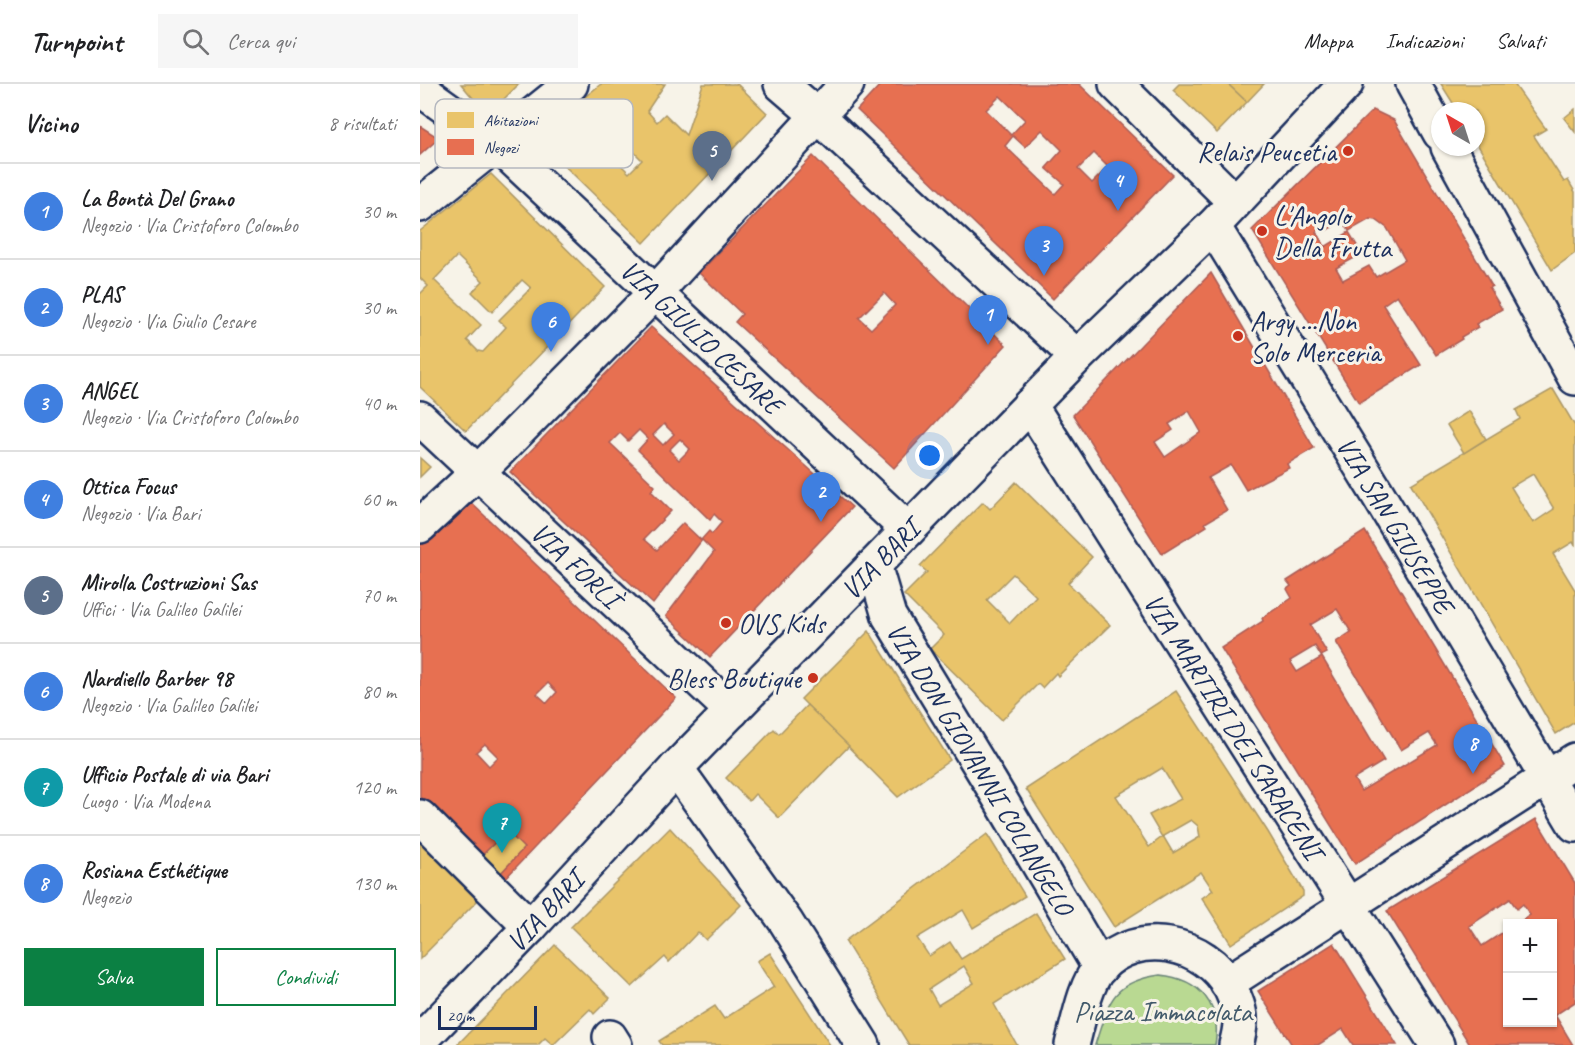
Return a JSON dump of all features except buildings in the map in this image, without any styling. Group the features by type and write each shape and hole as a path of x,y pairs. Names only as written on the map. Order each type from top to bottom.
{"street":[{"path":"553,99 571,84"},
{"path":"781,84 1077,357"},
{"path":"420,526 477,473 655,293 847,84"},
{"name":"VIA BARI","path":"420,1041 530,927 676,768 1029,405 1213,226 1346,84"},
{"path":"1413,84 1431,117"},
{"name":"VIA GIULIO CESARE","path":"420,88 435,99"},
{"path":"1134,90 1234,201"},
{"path":"1453,156 1575,378"},
{"path":"420,205 468,168"},
{"name":"VIA GIULIO CESARE","path":"522,168 909,530"},
{"name":"VIA SAN GIUSEPPE","path":"1213,226 1376,491 1575,825"},
{"name":"VIA MARTIRI DEI SARACENI","path":"1029,405 1437,1045"},
{"name":"VIA FORLÌ","path":"420,418 732,711"},
{"name":"VIA DON GIOVANNI COLANGELO","path":"874,565 889,616 1100,968"},
{"path":"1227,983 1575,760"},
{"path":"676,768 786,922 863,1045"},
{"path":"420,817 530,927"},
{"path":"1072,1045 1092,981 1100,968 1127,949 1148,944 1174,945 1196,953 1213,965 1236,999 1240,1021 1236,1045"}],"green space":[{"name":"Piazza Immacolata","path":"1160,975 1186,982 1205,996 1215,1018 1215,1045 1095,1045 1114,996 1131,983"}],"place":[{"name":"Relais Peucetia","path":"1348,151"},
{"name":"Mirolla Costruzioni Sas","path":"712,181"},
{"name":"Ottica Focus","path":"1118,211"},
{"name":"L'Angolo Della Frutta","path":"1262,231"},
{"name":"ANGEL","path":"1044,276"},
{"name":"Argy ...Non Solo Merceria","path":"1238,336"},
{"name":"La Bontà Del Grano","path":"988,345"},
{"name":"Nardiello Barber 98","path":"551,352"},
{"name":"PLAS","path":"821,522"},
{"name":"OVS Kids","path":"726,623"},
{"name":"Bless Boutique","path":"813,678"},
{"name":"Rosiana Esthétique","path":"1473,774"},
{"name":"Ufficio Postale di via Bari","path":"502,853"}]}
